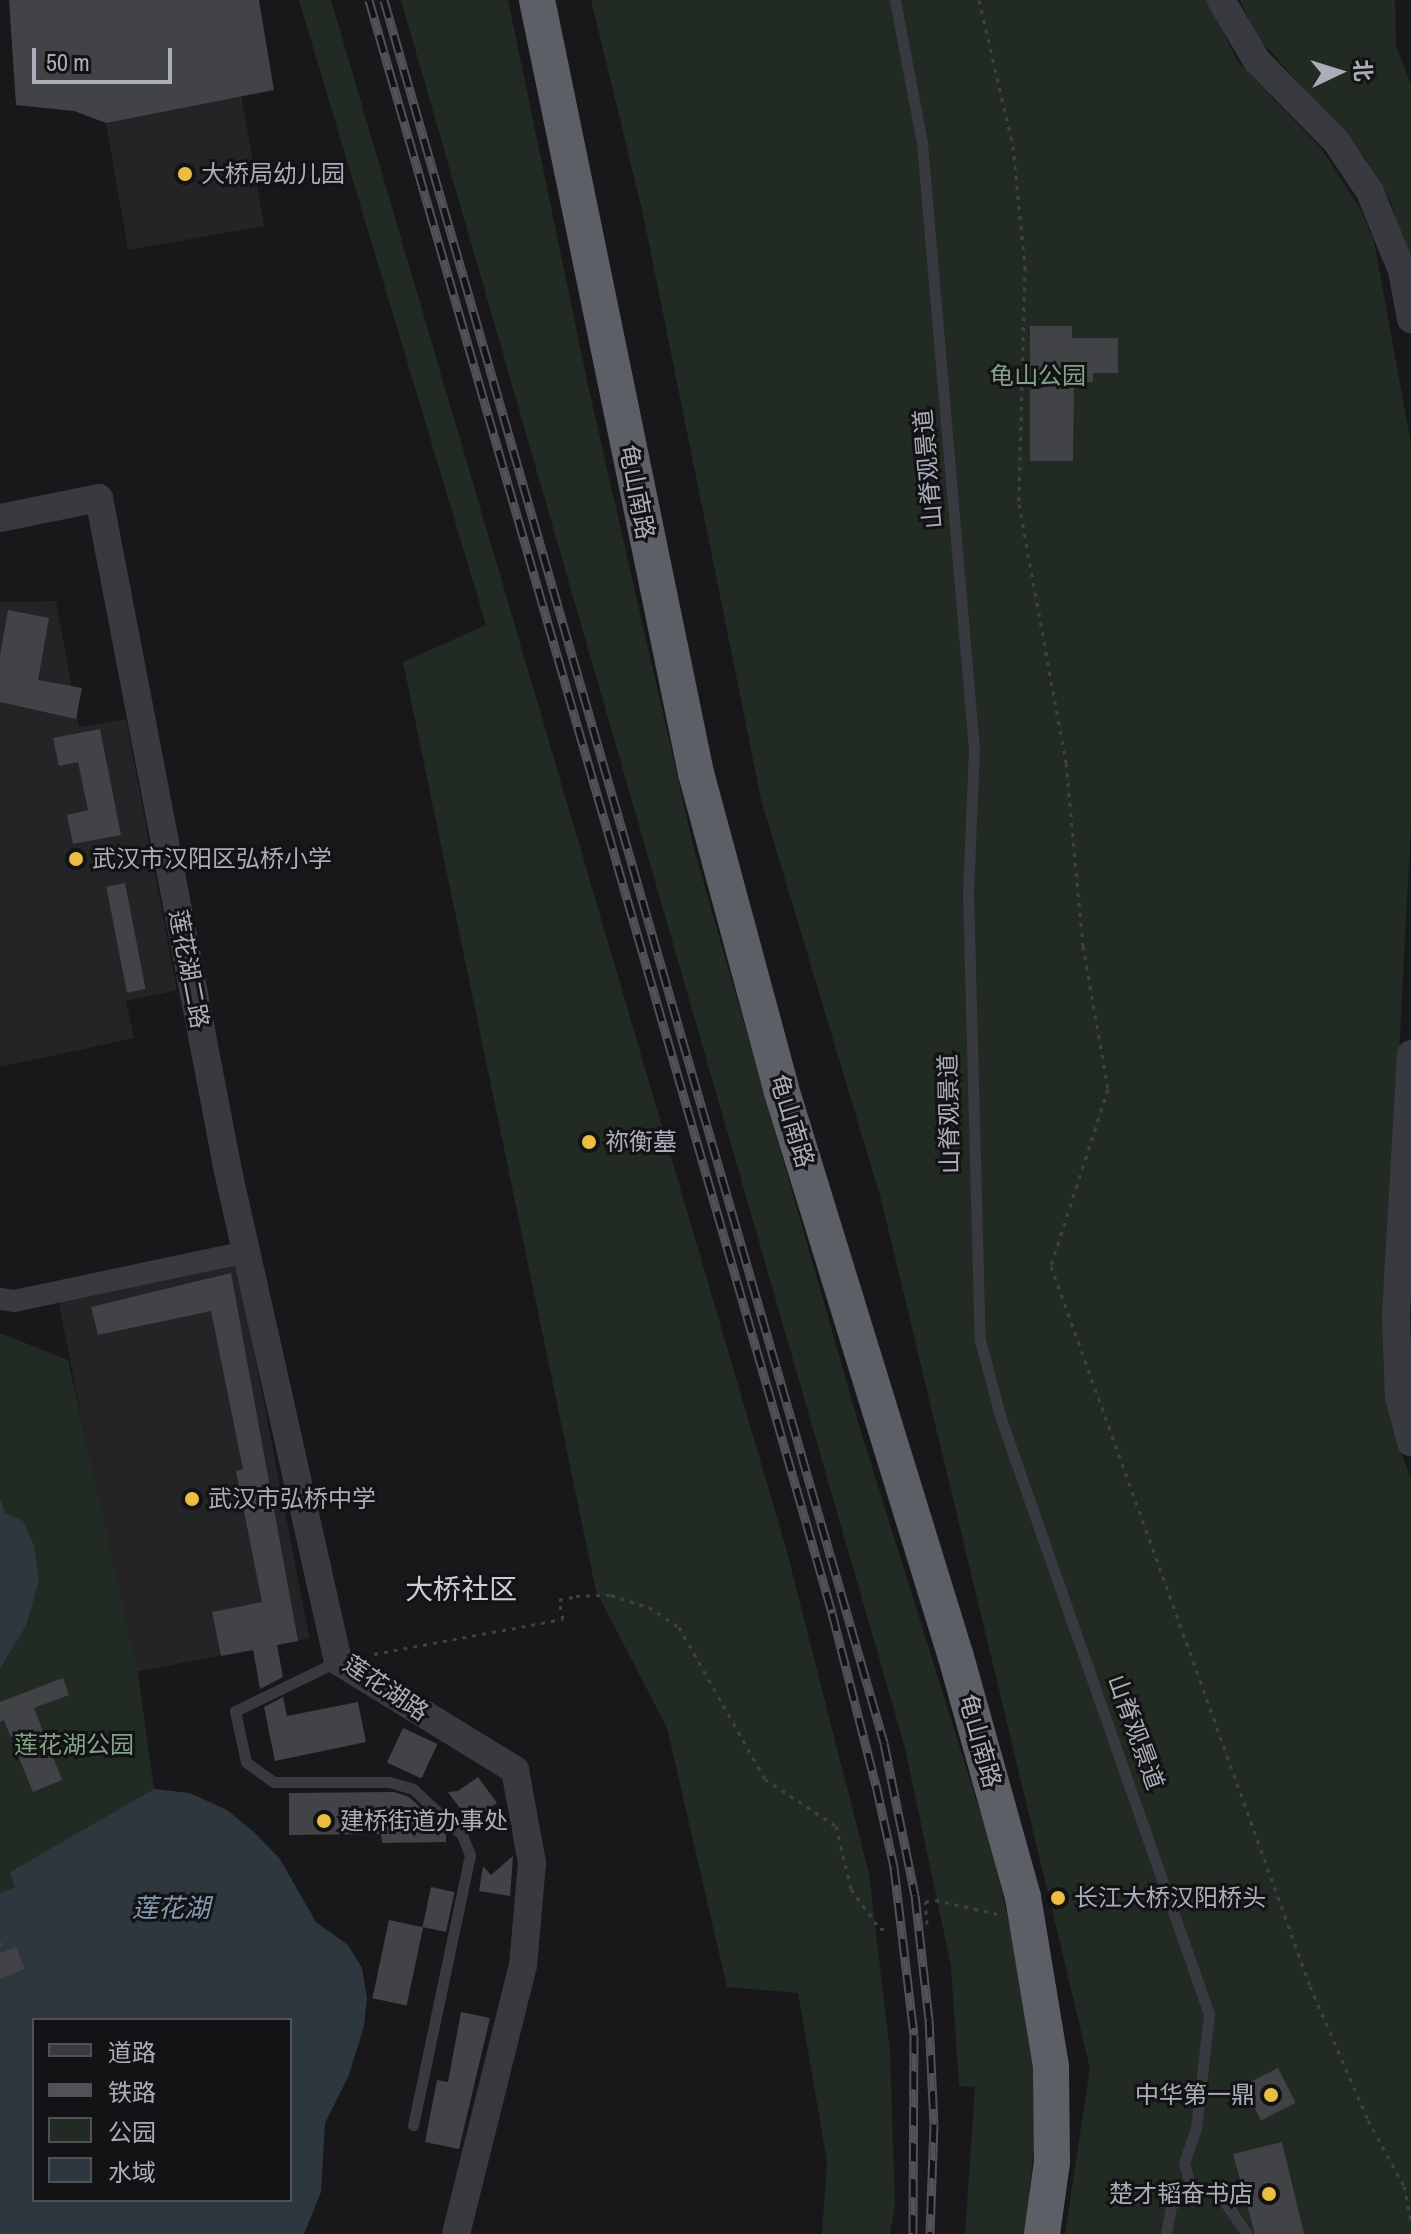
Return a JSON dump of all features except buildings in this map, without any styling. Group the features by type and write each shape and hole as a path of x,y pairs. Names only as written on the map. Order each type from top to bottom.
{"highway":[{"name":"龟山南路","path":"537,0 696,773 781,1089 956,1657 1023,1897 1051,2067 1052,2162 1042,2234"},
{"name":"龟山南路","path":"560,0 711,735 1021,1842 1048,1957 1067,2105 1055,2234"}],"street":[{"path":"1221,0 1257,61 1352,163 1406,271 1411,319"},
{"name":"莲花湖二路","path":"0,518 99,498 246,1252"},
{"path":"1411,1054 1396,1318 1399,1397 1411,1442"},
{"path":"0,1299 14,1301 246,1252"},
{"name":"莲花湖路","path":"246,1252 338,1661 515,1770 532,1863 523,1965 456,2234"}],"lane":[{"name":"山脊观景道","path":"895,0 922,143 974,749 968,893 980,1340 1001,1419 1209,2014 1196,2128 1184,2163 1192,2191"},
{"path":"338,1661 235,1711 246,1762 274,1782 389,1782 413,1789 462,1835 470,1855 413,2125"},
{"path":"1166,2234 1171,2205 1192,2191 1217,2191 1247,2234"}],"path":[{"path":"979,0 1013,146 1025,267 1019,504 1066,763 1083,946 1108,1089 1051,1266 1310,1986 1368,2120 1404,2186 1411,2223"},
{"path":"338,1661 563,1619 559,1600 576,1596 611,1595 649,1607 679,1627 765,1779 836,1826 851,1889 880,1929 890,1928"},
{"path":"927,1924 925,1902 935,1900 1001,1915"},
{"path":"0,1942 8,1962 0,1966"}],"shaded area":[{"name":"大桥局幼儿园","path":"241,95 264,226 128,250 105,119"},
{"name":"武汉市汉阳区弘桥小学","path":"56,601 79,727 126,719 177,990 126,1001 134,1038 0,1067 0,602"},
{"name":"武汉市弘桥中学","path":"237,1265 310,1638 131,1673 58,1300"}],"green space":[{"path":"299,0 331,0 786,1548 869,1874 890,2052 895,2205 890,2234 822,2234 827,2161 798,1993 727,1987 667,1728 596,1591 403,662 486,625"},
{"path":"401,0 508,0 589,390 694,849 861,1432 992,1850 1026,1996 1040,2092 1025,2234 965,2234 975,2087 959,2086 951,1966 905,1748"},
{"name":"龟山公园","path":"591,0 1207,0 1238,62 1321,148 1360,208 1374,241 1411,444 1411,824 1384,1344 1391,1423 1411,1479 1411,2234 1065,2234 1090,2068 881,1199 761,799 643,214"},
{"path":"1240,0 1395,0 1396,45 1411,85 1411,273 1391,202 1364,156 1256,35"},
{"name":"莲花湖公园","path":"0,1333 68,1360 138,1674 154,1789 11,1872 15,1887 0,1893 0,1669 26,1626 0,1498"}],"water":[{"path":"0,1498 5,1513 23,1521 34,1546 39,1581 26,1626 0,1669"},
{"name":"莲花湖","path":"154,1789 190,1793 227,1810 280,1859 316,1922 348,1945 362,1968 367,1998 364,2026 349,2075 325,2123 321,2192 304,2234 0,2234 0,1893 15,1887 10,1872"}],"railway":[{"path":"369,0 832,1613 876,1785 894,1867 914,2035 913,2234"},
{"path":"384,0 884,1743 915,1895 929,2019 934,2124 930,2234"}],"place":[{"name":"大桥局幼儿园","path":"185,174"},
{"name":"武汉市汉阳区弘桥小学","path":"76,859"},
{"name":"祢衡墓","path":"589,1142"},
{"name":"武汉市弘桥中学","path":"192,1499"},
{"name":"建桥街道办事处","path":"324,1821"},
{"name":"长江大桥汉阳桥头","path":"1058,1898"},
{"name":"中华第一鼎","path":"1271,2095"},
{"name":"楚才韬奋书店","path":"1269,2194"}],"district":[{"name":"大桥社区","path":"461,1589"}]}
